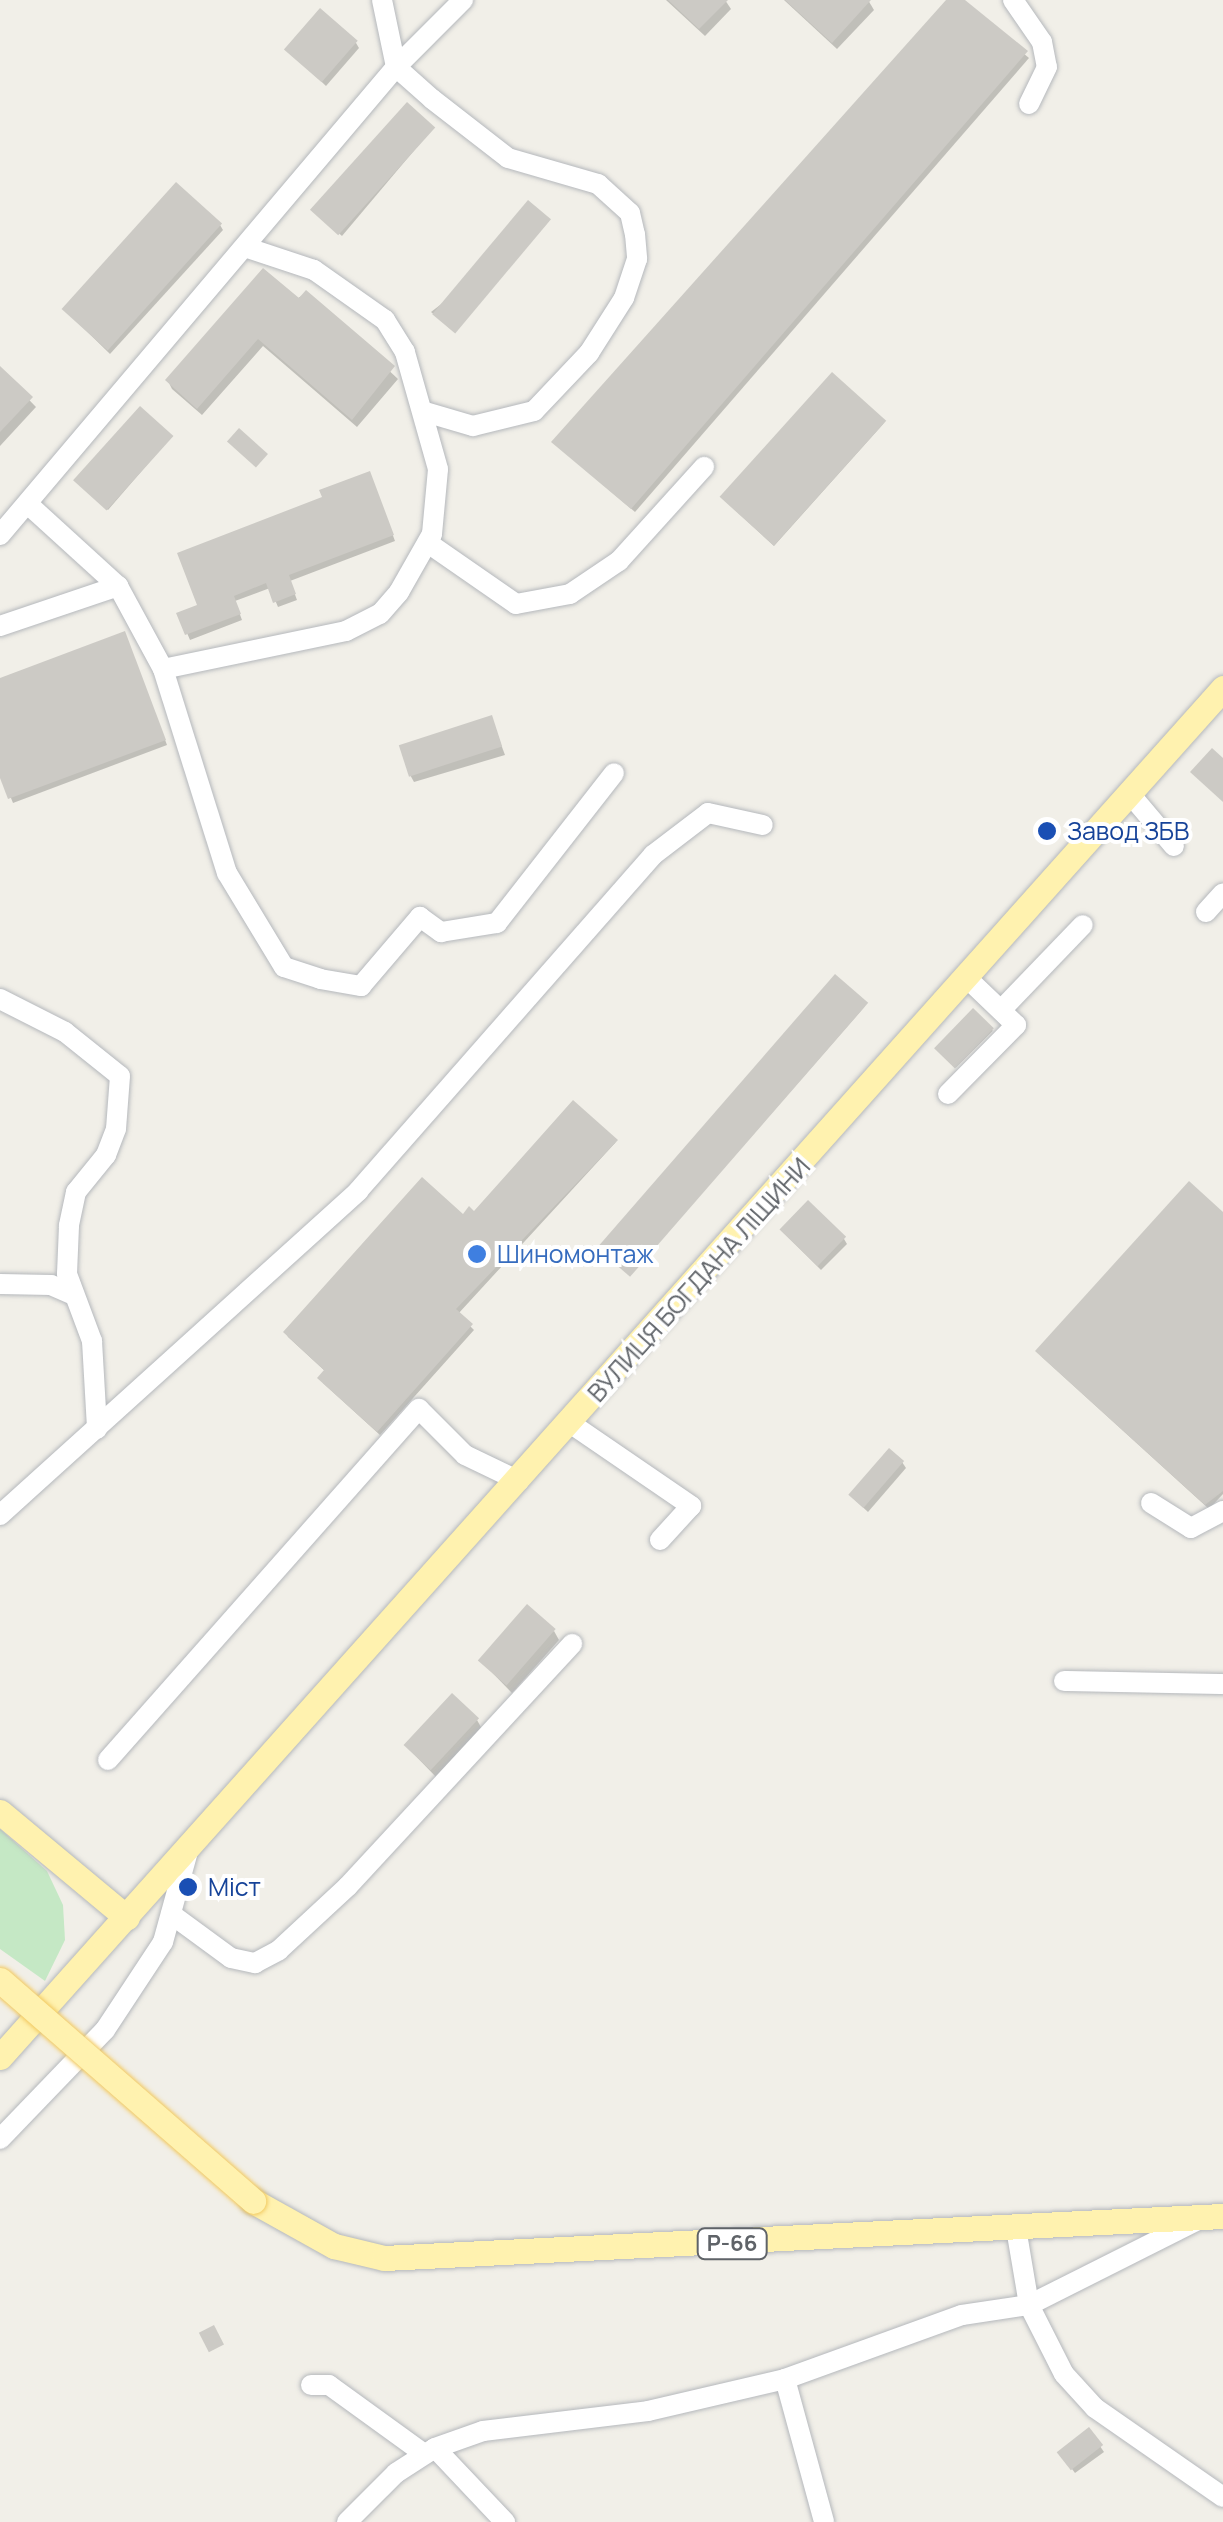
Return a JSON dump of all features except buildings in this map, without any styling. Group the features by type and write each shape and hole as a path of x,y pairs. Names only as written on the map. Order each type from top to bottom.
{"main road":[{"name":"ВУЛИЦЯ БОГДАНА ЛІЩИНИ","path":"0,2057 519,1481 1223,688"},
{"path":"0,1812 127,1918"},
{"name":"Р-66","path":"0,1980 254,2201 320,2240 384,2258 1213,2217"}],"street":[{"path":"382,0 396,66 488,148 527,166 584,177 614,195 630,214 636,247 624,298 611,320 534,411 473,426 425,412"},
{"path":"0,534 30,506 396,66 463,0"},
{"path":"1013,0 1042,42 1046,67 1029,104"},
{"path":"163,669 346,631 380,614 428,543 438,469 425,412 404,352 384,320 314,270 245,247"},
{"path":"428,543 516,604 570,594 619,561 704,467"},
{"path":"30,506 118,586 163,669 227,873 284,967 320,980 361,986 420,918 441,932 496,923 614,774"},
{"path":"0,626 118,586"},
{"path":"1130,794 1174,846"},
{"path":"0,1515 358,1191 653,855 708,812 764,825"},
{"path":"1206,912 1223,893"},
{"path":"1003,1008 1083,925"},
{"path":"948,1094 1016,1026 1003,1008 967,978"},
{"path":"0,999 65,1032 120,1076 116,1129 106,1155 76,1192 67,1274 71,1294 92,1341 97,1429"},
{"path":"0,1284 51,1285 71,1294"},
{"path":"108,1760 419,1408 465,1456 519,1481"},
{"path":"570,1423 691,1506 660,1540"},
{"path":"1150,1503 1192,1528 1223,1511"},
{"path":"171,1914 231,1958 255,1962 280,1950 348,1886 572,1644"},
{"path":"1064,1681 1223,1684"},
{"path":"0,2139 105,2030 163,1942 179,1860"},
{"path":"347,2522 429,2450 484,2432 648,2411 785,2379 962,2315 1029,2305 1213,2217"},
{"path":"1016,2228 1029,2305 1064,2374 1095,2408 1223,2497"},
{"path":"785,2379 824,2522"},
{"path":"312,2385 329,2385 429,2450 506,2522"}],"green space":[{"path":"0,1829 47,1871 63,1905 65,1940 45,1981 0,1949"}],"place":[{"name":"Завод ЗБВ","path":"1047,831"},
{"name":"Шиномонтаж","path":"477,1254"},
{"name":"Міст","path":"188,1887"}]}
